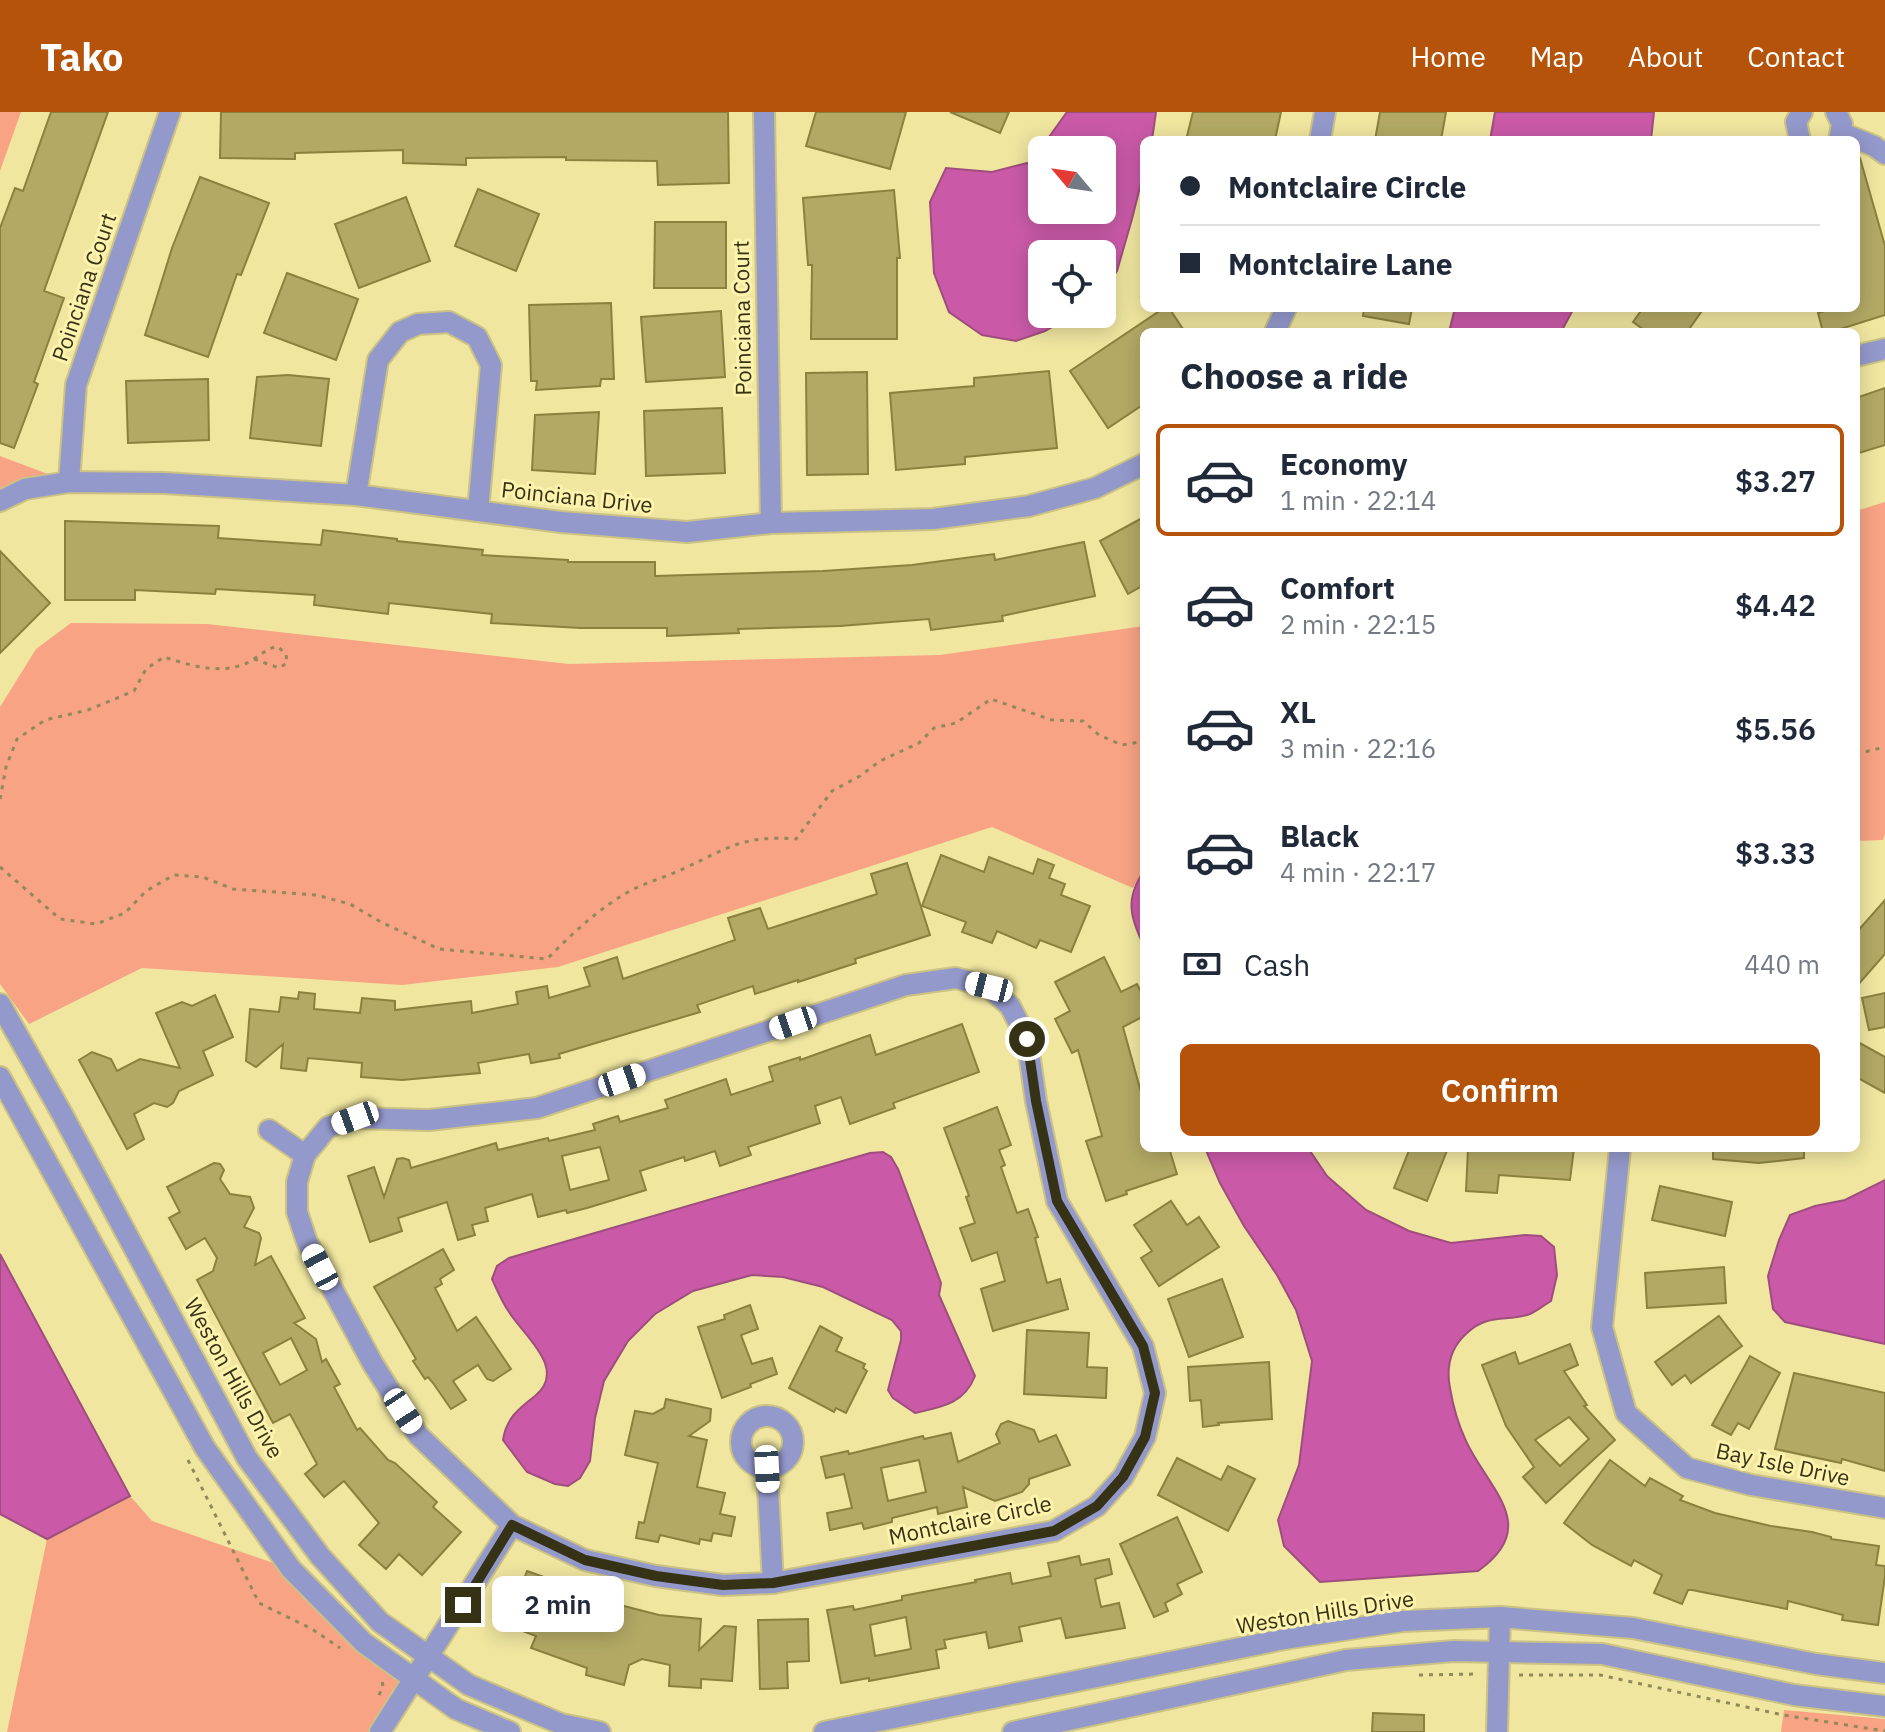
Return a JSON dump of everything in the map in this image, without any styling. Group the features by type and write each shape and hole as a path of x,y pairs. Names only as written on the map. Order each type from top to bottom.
{"street":[{"name":"Poinciana Court","path":"69,482 76,385 170,112"},
{"name":"Poinciana Court","path":"764,112 771,523"},
{"path":"1321,136 1325,112"},
{"path":"1798,136 1796,122 1802,112"},
{"path":"1836,112 1842,124 1840,136"},
{"path":"1860,142 1874,146 1885,154"},
{"path":"356,495 378,360 400,332 418,324 449,322 477,337 491,365 478,511"},
{"path":"1860,355 1885,349"},
{"name":"Poinciana Drive","path":"0,501 25,489 69,482 164,483 356,495 561,522 687,532 771,523 933,519 1029,506 1095,488 1140,466"},
{"name":"Montclaire Circle","path":"956,978 989,987 1010,1006 1027,1039 1036,1101 1057,1201 1143,1346 1155,1393 1145,1437 1123,1477 1097,1506 1054,1531 773,1583 723,1585 656,1576 585,1560 512,1525 418,1435 373,1364 307,1242 297,1212 297,1182 305,1155 328,1127 355,1118 429,1120 537,1108 906,985 956,978"},
{"name":"Weston Hills Drive","path":"0,1004 247,1458 320,1556 380,1622 469,1685 561,1724 600,1732"},
{"path":"0,1077 205,1448 291,1569 364,1643 456,1709 510,1732"},
{"path":"269,1130 305,1155"},
{"name":"Bay Isle Drive","path":"1619,1152 1602,1327 1626,1413 1687,1468 1751,1485 1885,1508"},
{"path":"767,1469 773,1583"},
{"path":"380,1732 512,1525"},
{"path":"1497,1732 1500,1617"},
{"name":"Weston Hills Drive","path":"824,1732 1284,1639 1403,1621 1500,1617 1633,1628 1816,1664 1885,1673"},
{"path":"1013,1732 1346,1660 1454,1651 1602,1654 1794,1695 1885,1706"}],"path":[{"path":"0,799 6,767 17,739 45,720 88,710 134,691 146,669 164,657 196,667 225,669 254,659 262,651 277,646 286,654 287,663 279,668 254,659"},
{"path":"0,867 60,919 96,924 125,913 146,891 174,875 203,877 233,889 316,895 350,904 439,949 547,959 584,921 630,891 729,845 768,837 796,839 832,791 880,761 919,743 934,728 956,723 991,699 1052,720 1083,721 1099,735 1122,745 1140,741"},
{"path":"1860,753 1885,747"},
{"path":"1417,1675 1600,1675 1783,1715 1885,1731"},
{"path":"377,1698 383,1687 381,1676"}],"shaded area":[{"path":"0,112 21,112 0,171"},
{"path":"1067,112 1156,112 1153,136 1140,136 1140,187 1117,271 1116,240 1028,240 1028,328 1050,328 1016,341 982,335 949,312 934,273 930,202 946,168 992,172 1028,163 1028,224 1116,224 1116,136 1050,136"},
{"path":"1495,112 1654,112 1651,136 1491,136"},
{"path":"1454,312 1572,312 1563,328 1450,328"},
{"path":"0,456 69,482 0,501"},
{"path":"1885,502 1885,834 1883,840 1860,841 1860,510"},
{"path":"71,623 207,624 569,664 940,655 1140,627 1140,877 1133,888 992,827 558,967 402,985 142,968 29,1024 0,984 0,707 36,649"},
{"path":"1140,878 1140,937 1132,909"},
{"path":"883,1152 891,1157 898,1169 941,1283 939,1295 975,1376 965,1393 951,1403 915,1413 893,1398 888,1390 901,1340 901,1331 892,1320 823,1287 783,1277 752,1275 693,1291 655,1314 628,1341 604,1381 595,1418 590,1461 580,1478 568,1486 527,1472 503,1440 510,1420 544,1386 547,1375 540,1353 509,1312 492,1279 497,1266 509,1258 870,1153"},
{"path":"1207,1152 1311,1152 1327,1176 1366,1210 1409,1231 1451,1243 1541,1236 1554,1247 1557,1275 1551,1301 1530,1314 1490,1320 1475,1327 1461,1339 1449,1365 1458,1422 1475,1459 1504,1507 1508,1523 1506,1538 1497,1554 1478,1571 1320,1582 1284,1546 1278,1520 1299,1465 1312,1361 1296,1310 1220,1183"},
{"path":"1885,1180 1885,1344 1785,1322 1773,1309 1768,1276 1790,1215 1845,1200"},
{"path":"0,1254 130,1496 47,1539 0,1514"},
{"path":"130,1496 152,1521 291,1569 414,1679 380,1732 7,1732 47,1539"},
{"path":"1784,1710 1885,1719 1885,1732 1781,1732"}],"building":[{"path":"51,112 108,112 44,291 64,298 34,382 38,384 14,448 0,443 0,228 15,188 23,191"},
{"path":"221,112 728,112 729,183 658,185 657,161 566,160 566,157 466,158 466,165 403,163 403,150 295,153 295,159 220,158"},
{"path":"816,112 906,112 890,169 806,146"},
{"path":"950,112 1009,112 1000,133"},
{"path":"1193,112 1281,112 1276,136 1187,136"},
{"path":"1380,112 1446,112 1442,136 1376,136"},
{"path":"1860,158 1885,246 1885,315 1844,328 1822,328 1818,313 1860,312"},
{"path":"200,177 269,203 241,275 237,274 208,357 145,335 172,248"},
{"path":"478,189 539,214 516,271 455,246"},
{"path":"894,190 900,258 897,258 897,339 811,339 812,265 808,265 803,198"},
{"path":"406,197 430,261 359,288 335,224"},
{"path":"655,222 726,222 726,288 654,288"},
{"path":"287,273 358,299 336,360 264,333"},
{"path":"611,303 614,379 601,379 600,386 536,390 537,381 531,381 529,305"},
{"path":"721,311 725,377 646,382 641,317"},
{"path":"1158,312 1172,312 1182,328 1140,328 1140,407 1108,428 1070,371"},
{"path":"1364,312 1411,312 1409,324 1363,316"},
{"path":"1640,312 1701,312 1690,328 1641,328 1633,322"},
{"path":"1049,371 1057,448 965,457 965,464 896,470 890,393 974,386 974,378"},
{"path":"867,372 868,474 807,475 806,373"},
{"path":"288,375 329,379 321,446 250,438 257,377"},
{"path":"208,379 209,440 128,443 126,381"},
{"path":"1885,388 1885,445 1860,453 1860,397"},
{"path":"722,408 725,473 646,476 644,411"},
{"path":"599,412 595,474 532,470 535,415"},
{"path":"1140,519 1140,587 1128,594 1100,541"},
{"path":"65,521 219,526 218,538 321,545 323,530 483,550 482,555 568,562 655,562 655,576 823,571 912,565 994,554 995,560 1084,542 1095,596 1002,616 1003,621 931,630 929,619 667,636 667,628 581,628 491,623 492,614 389,603 388,614 314,605 315,595 216,589 215,594 135,590 135,600 65,600"},
{"path":"0,551 50,603 0,653"},
{"path":"941,855 984,872 989,857 1033,874 1038,859 1054,865 1049,878 1065,884 1061,895 1090,906 1071,952 1040,940 1036,948 997,931 992,943 962,932 966,922 922,906"},
{"path":"907,863 930,935 855,959 856,963 798,982 755,994 753,986 697,1005 700,1012 559,1054 560,1058 531,1063 529,1054 478,1063 480,1073 402,1080 361,1077 362,1063 308,1058 306,1071 281,1068 283,1044 256,1067 246,1061 250,1009 279,1012 281,997 298,999 299,992 315,994 314,1009 360,1013 362,998 395,1001 395,1010 471,1001 472,1013 518,1004 516,992 547,986 549,998 590,986 584,968 617,957 623,979 735,940 728,918 760,908 768,929 877,894 871,874"},
{"path":"1885,900 1885,954 1860,982 1860,928"},
{"path":"1104,957 1121,992 1137,984 1140,990 1140,1018 1123,1027 1140,1089 1140,1152 1170,1152 1177,1174 1106,1201 1086,1141 1102,1136 1078,1050 1072,1053 1055,1019 1070,1011 1055,982"},
{"path":"1885,993 1885,1027 1869,1030 1862,998"},
{"path":"215,995 233,1037 203,1051 213,1075 179,1091 167,1107 154,1103 134,1114 144,1139 127,1149 79,1060 92,1052 111,1059 117,1071 140,1059 180,1068 156,1013 182,1002 192,1006"},
{"path":"962,1024 979,1072 893,1103 895,1108 850,1124 841,1097 815,1106 820,1123 748,1147 751,1155 720,1166 715,1151 640,1171 646,1190 587,1208 538,1217 532,1194 485,1208 488,1221 472,1225 475,1235 458,1240 447,1202 398,1218 402,1231 370,1242 348,1176 374,1167 384,1197 397,1159 409,1160 411,1168 496,1143 498,1150 595,1130 593,1124 618,1116 620,1122 668,1108 665,1100 726,1079 731,1095 773,1081 769,1067 800,1057 800,1060 870,1035 876,1055","holes":["600,1147 609,1180 570,1190 562,1156"]},
{"path":"1860,1043 1885,1057 1885,1093 1860,1079"},
{"path":"997,1107 1011,1145 999,1150 1005,1165 1001,1167 1017,1213 1028,1209 1038,1237 1035,1238 1047,1283 1060,1279 1068,1309 993,1331 981,1289 1005,1281 997,1252 972,1261 960,1228 975,1223 966,1197 969,1196 944,1128"},
{"path":"1408,1152 1446,1152 1427,1201 1394,1188"},
{"path":"1468,1152 1574,1152 1570,1180 1499,1175 1497,1193 1466,1191"},
{"path":"1713,1152 1804,1152 1804,1158 1759,1163 1713,1159"},
{"path":"214,1163 220,1164 224,1170 220,1179 230,1194 250,1197 254,1208 244,1227 259,1233 261,1238 255,1265 271,1256 305,1318 294,1323 316,1339 322,1362 326,1359 340,1384 334,1387 357,1430 360,1428 388,1460 437,1502 433,1507 461,1532 422,1575 399,1554 386,1569 359,1545 379,1523 344,1481 324,1497 305,1474 317,1464 290,1414 273,1423 197,1280 213,1271 217,1258 205,1238 186,1249 169,1218 180,1212 167,1187","holes":["291,1338 307,1370 280,1385 263,1353"]},
{"path":"1660,1186 1732,1202 1725,1236 1652,1220"},
{"path":"1171,1201 1187,1225 1199,1217 1219,1247 1159,1286 1141,1258 1152,1251 1134,1225"},
{"path":"443,1249 454,1270 440,1279 442,1284 435,1288 457,1331 476,1317 511,1369 493,1381 487,1379 478,1365 453,1381 466,1400 451,1409 413,1361 416,1359 374,1287"},
{"path":"1724,1267 1726,1303 1647,1308 1645,1273"},
{"path":"1222,1279 1243,1337 1189,1357 1168,1299"},
{"path":"750,1305 758,1329 741,1335 752,1364 772,1358 777,1374 722,1398 698,1327 725,1319 724,1315"},
{"path":"1719,1316 1742,1346 1691,1383 1685,1375 1672,1385 1655,1362"},
{"path":"820,1326 842,1338 836,1351 865,1364 863,1368 867,1371 846,1413 836,1408 834,1412 789,1388"},
{"path":"1027,1330 1089,1333 1087,1367 1107,1368 1106,1398 1024,1394"},
{"path":"1570,1344 1578,1365 1564,1371 1587,1405 1584,1406 1615,1440 1546,1503 1523,1477 1534,1467 1506,1426 1482,1365 1515,1352 1519,1364","holes":["1569,1417 1589,1439 1560,1466 1535,1440"]},
{"path":"1750,1356 1780,1373 1749,1429 1738,1423 1731,1435 1712,1425"},
{"path":"1269,1362 1272,1419 1203,1427 1201,1400 1190,1401 1188,1367"},
{"path":"1794,1373 1885,1393 1885,1471 1842,1459 1841,1463 1775,1449"},
{"path":"666,1399 711,1409 710,1421 689,1436 707,1440 697,1487 725,1493 720,1514 735,1517 731,1536 713,1533 711,1541 700,1539 699,1544 660,1535 658,1542 636,1538 639,1522 644,1523 658,1463 625,1455 635,1411 653,1414 664,1408"},
{"path":"1008,1421 1034,1430 1039,1442 1056,1435 1070,1465 1029,1479 1022,1492 995,1501 963,1487 967,1507 938,1514 937,1507 892,1518 892,1522 864,1529 862,1523 830,1530 827,1513 852,1508 844,1474 826,1478 821,1457 951,1433 958,1462 1000,1443 996,1434 1001,1424","holes":["919,1460 926,1492 888,1501 881,1468"]},
{"path":"1177,1458 1221,1480 1228,1466 1255,1479 1228,1531 1158,1495"},
{"path":"1610,1460 1645,1486 1650,1478 1683,1496 1680,1500 1715,1513 1812,1532 1831,1539 1879,1546 1876,1565 1885,1566 1885,1576 1878,1625 1842,1620 1843,1615 1788,1601 1787,1609 1688,1590 1682,1604 1654,1593 1662,1575 1634,1560 1631,1566 1592,1545 1564,1523"},
{"path":"1177,1517 1202,1572 1177,1584 1182,1594 1165,1603 1168,1611 1154,1617 1120,1544"},
{"path":"1079,1556 1081,1565 1109,1559 1112,1574 1095,1579 1101,1607 1119,1603 1125,1628 1066,1638 1061,1618 1019,1627 1022,1641 989,1648 986,1632 944,1640 946,1648 936,1650 939,1668 841,1683 827,1610 853,1606 854,1610 902,1600 902,1596 1010,1573 1012,1584 1051,1576 1048,1563","holes":["906,1617 911,1649 875,1656 870,1625"]},
{"path":"527,1571 589,1593 588,1596 620,1605 659,1615 701,1619 699,1650 724,1626 736,1627 732,1681 701,1679 701,1688 669,1686 670,1665 642,1659 629,1665 624,1685 586,1675 587,1668 531,1648 536,1636 507,1625"},
{"path":"808,1619 809,1661 787,1662 788,1688 760,1689 758,1620"},
{"path":"1373,1713 1424,1715 1424,1732 1372,1732"}],"route":[{"path":"463,1605 512,1525 585,1560 656,1576 723,1585 773,1583 1054,1531 1097,1506 1123,1477 1145,1437 1155,1393 1143,1346 1057,1201 1036,1101 1027,1039"}]}
